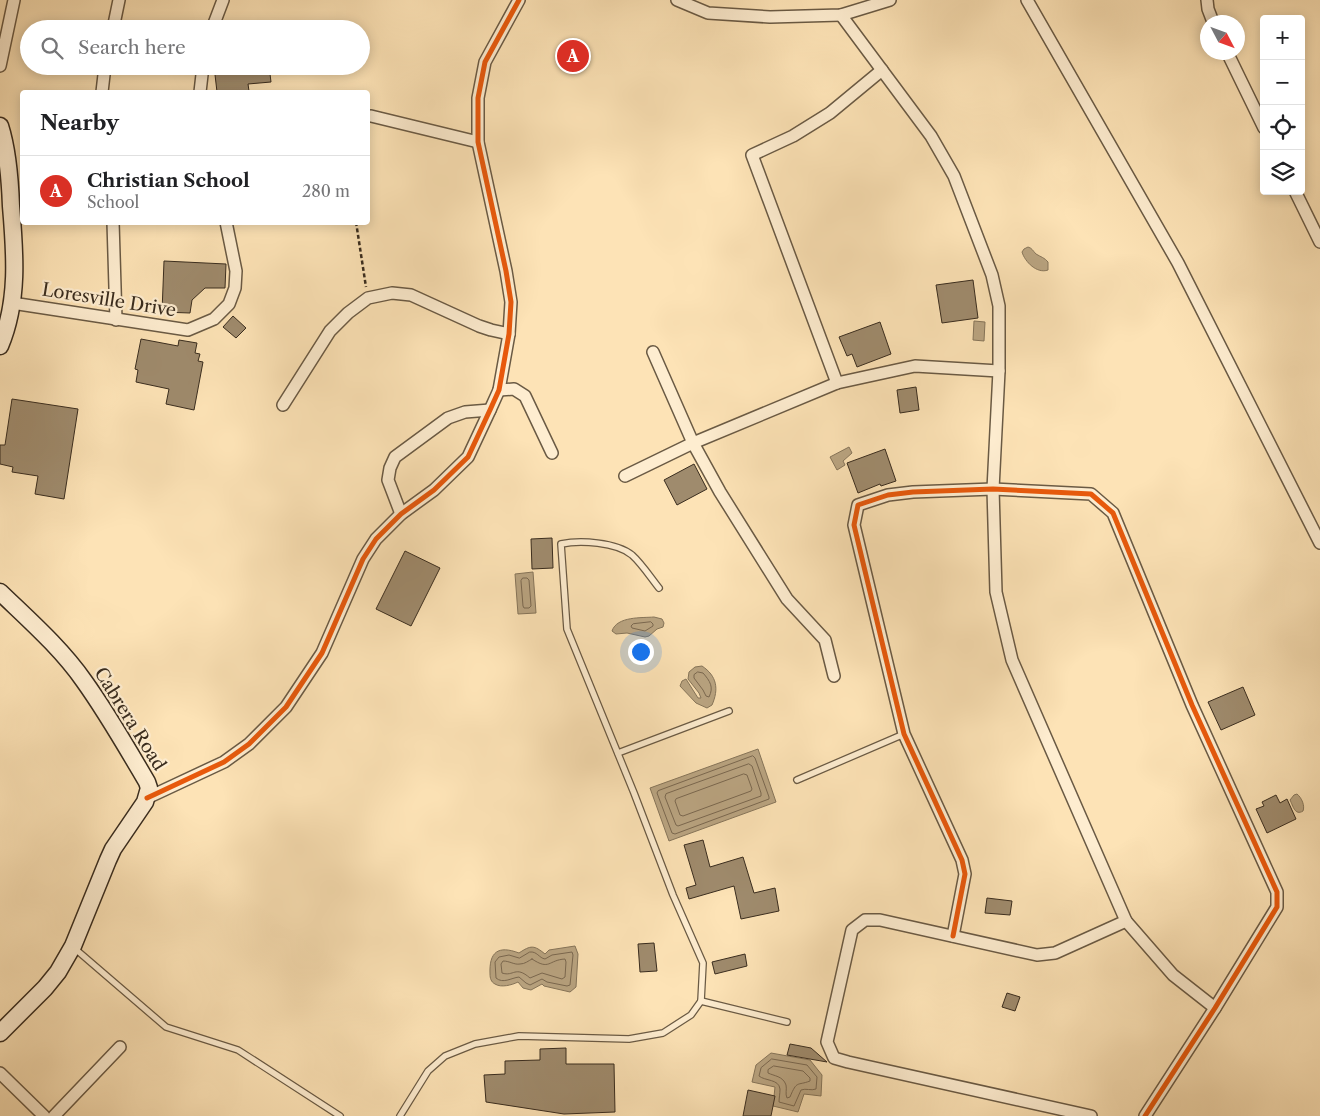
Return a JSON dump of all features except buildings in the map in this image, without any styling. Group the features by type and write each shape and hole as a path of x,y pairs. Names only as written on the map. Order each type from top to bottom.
{"main road":[{"path":"0,126 4,138 10,179 15,273 12,303 0,346"},
{"name":"Cabrera Road","path":"0,592 55,646 83,680 117,732 149,788 143,806 110,855 73,946 64,962 52,980 0,1033"}],"street":[{"path":"0,66 14,0"},
{"path":"115,20 119,0"},
{"path":"215,20 223,0"},
{"path":"147,798 224,762 249,744 286,707 322,653 363,559 376,539 401,514 434,490 468,457 490,410 499,390 509,334 511,302 478,142 478,98 485,62 519,0"},
{"path":"677,0 708,13 770,18 840,15 890,0"},
{"path":"1027,0 1178,262 1320,544"},
{"path":"1207,0 1210,15"},
{"path":"840,15 931,136 954,176 992,275 999,306 993,488 996,592 1012,660 1126,921 1173,975 1216,1008"},
{"path":"1231,60 1260,120"},
{"path":"837,383 752,155 793,136 830,113 882,70"},
{"path":"102,90 104,75"},
{"path":"200,90 202,75"},
{"path":"370,116 478,142"},
{"path":"1297,195 1320,242"},
{"path":"113,225 116,320"},
{"name":"Loresville Drive","path":"12,303 188,330 214,319 229,304 235,288 236,271 227,225"},
{"path":"283,405 330,331 348,313 368,298 392,293 412,296 479,326 509,334"},
{"path":"653,352 693,443 720,492 787,599 825,640 834,676"},
{"path":"625,476 693,443 837,383 915,366 998,371"},
{"path":"499,390 514,389 525,396 552,453"},
{"path":"401,514 388,480 390,468 395,457 448,418 465,412 490,410"},
{"path":"953,936 965,874 962,860 904,734 854,525 858,505 888,496 913,492 993,488 1091,494 1113,513 1192,705 1277,892 1277,907 1216,1008 1145,1116"},
{"path":"1091,1116 848,1062 834,1058 827,1042 852,930 865,920 880,920 1037,955 1055,953 1126,921"},
{"path":"54,1116 120,1048"},
{"path":"0,1073 44,1116"}],"lane":[{"path":"400,1116 428,1071 445,1056 475,1044 519,1036 629,1040 663,1033 691,1015 701,1001 703,963 673,895 634,793 567,629 560,544 572,542 606,544 623,551 631,555 659,588"},
{"path":"618,753 729,710"},
{"path":"797,780 904,734"},
{"path":"73,946 166,1027 238,1050 340,1116"},
{"path":"701,1001 786,1022"}],"path":[{"path":"356,225 368,298"}],"water":[{"path":"1028,247 1048,262 1048,270 1036,269 1026,260 1022,252"},
{"path":"974,321 985,322 984,341 973,340"},
{"path":"849,447 852,453 843,461 845,465 837,470 830,457"},
{"path":"533,572 536,613 518,614 515,574"},
{"path":"654,617 662,619 663,627 657,629 649,636 645,637 627,633 616,634 612,631 615,626 624,620"},
{"path":"702,666 711,674 716,688 712,705 707,708 696,703 680,686 682,681 686,679 698,698 701,698 688,679 689,672 695,667"},
{"path":"758,749 776,802 669,841 650,788"},
{"path":"1297,794 1304,809 1300,812 1295,810 1290,800"},
{"path":"575,946 578,954 576,987 570,992 542,984 531,990 523,988 518,982 500,986 491,980 491,960 496,952 500,950 519,953 532,947 545,954 549,950"},
{"path":"771,1053 810,1060 822,1075 821,1096 804,1094 798,1112 773,1106 775,1087 752,1082 756,1065"}],"cycle path":[{"path":"147,798 224,762 249,744 286,707 322,653 363,559 376,539 401,514 434,490 468,457 490,410 499,390 509,334 511,302 478,142 478,98 485,62 519,0"},
{"path":"953,936 965,874 962,860 904,734 854,525 858,505 888,495 913,492 993,489 1091,494 1113,513 1192,705 1277,892 1277,907 1215,1008 1145,1116"}],"place":[{"name":"Christian School","path":"573,56"}]}
